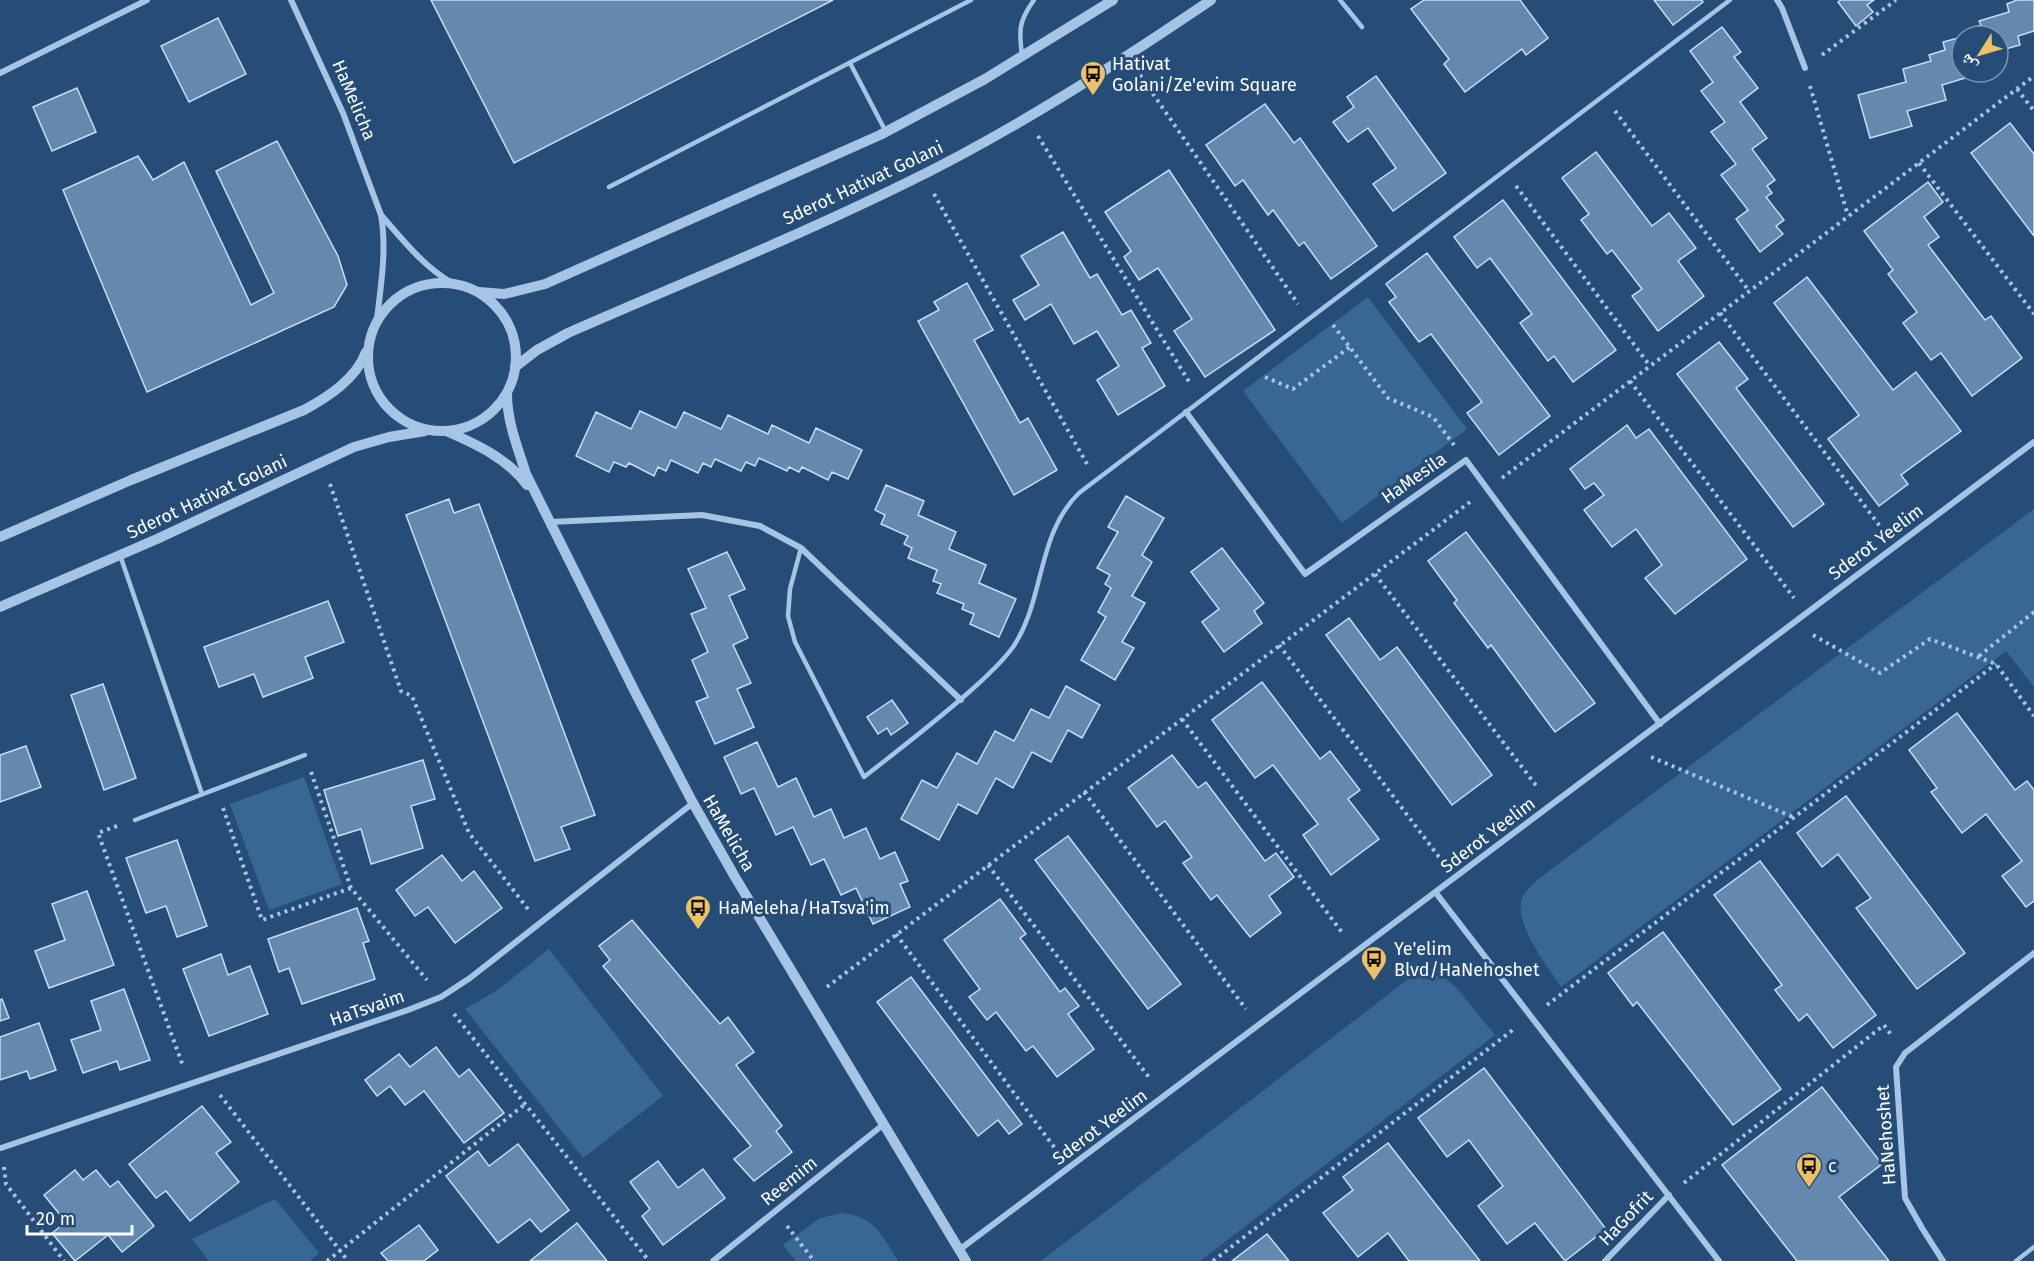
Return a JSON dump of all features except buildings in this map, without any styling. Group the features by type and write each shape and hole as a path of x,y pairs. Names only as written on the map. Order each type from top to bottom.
{"street":[{"path":"0,73 147,0"},
{"name":"HaMelicha","path":"291,0 343,113 381,214 384,254 377,319"},
{"name":"Sderot Hativat Golani","path":"479,292 504,294 545,284 815,165 886,132 1022,57 1113,0"},
{"name":"Sderot Hativat Golani","path":"516,367 537,350 568,333 837,215 923,174 1026,118 1127,56 1211,0"},
{"path":"1777,0 1805,68"},
{"name":"HaMelicha","path":"381,214 417,256 435,273 452,283"},
{"path":"0,537 131,480 304,410 327,396 348,379 363,360 377,319 391,302 410,289 423,284 452,283 466,286 491,301 509,325 516,353 516,367 507,394 498,406 480,420 460,430 432,430 404,422 382,402 369,375 368,346"},
{"name":"HaMelicha","path":"507,394 507,408 526,474 693,803 735,877 966,1261"},
{"name":"HaMesila","path":"1186,412 1305,574 1466,460 1660,724"},
{"name":"Sderot Hativat Golani","path":"0,607 120,555 354,447 389,437 432,430"},
{"name":"HaMelicha","path":"446,431 483,447 504,463 522,478 540,503"},
{"name":"Sderot Yeelim","path":"959,1250 2034,442"},
{"path":"550,522 702,515 760,526 801,548 961,700"},
{"name":"HaTsvaim","path":"1,1148 441,997 470,978 693,803"},
{"path":"1436,893 1719,1261"},
{"path":"1905,1053 2034,953"},
{"name":"HaNehoshet","path":"1905,1053 1896,1067 1905,1197 1943,1261"},
{"name":"Reemim","path":"713,1261 884,1124"},
{"name":"HaGofrit","path":"1605,1261 1669,1195"}],"lane":[{"path":"609,187 971,0"},
{"path":"1022,57 1019,31 1028,8 1034,0"},
{"path":"1340,0 1362,27"},
{"path":"801,548 790,589 788,616 790,625 795,642 864,777 961,700 1012,647 1025,624 1052,532 1059,517 1073,498 1730,0"},
{"path":"850,63 886,132"},
{"path":"120,555 202,794"},
{"path":"135,820 305,755"},
{"path":"2016,1261 2034,1247"}],"path":[{"path":"1848,216 1805,68 1896,0"},
{"path":"1127,56 1309,319"},
{"path":"810,1001 2034,76"},
{"path":"2018,89 2034,111"},
{"path":"1604,96 1749,291"},
{"path":"1026,118 1201,401"},
{"path":"1919,163 2034,314"},
{"path":"1505,171 1650,366"},
{"path":"923,174 1096,480"},
{"path":"1321,310 1388,398 1433,417 1466,460"},
{"path":"1720,313 1895,547"},
{"path":"1244,369 1293,389 1350,347"},
{"path":"1630,381 1806,614"},
{"path":"322,462 401,691 412,696 469,833 539,924"},
{"path":"1375,574 1551,806"},
{"path":"1978,657 2034,612"},
{"path":"1794,623 1880,674 1930,639 1978,657 1996,664 2034,716"},
{"path":"1279,645 1455,878"},
{"path":"1213,1261 1996,664"},
{"path":"1182,719 1358,952"},
{"path":"1629,747 1794,818"},
{"path":"305,755 351,888 441,997 649,1261"},
{"path":"217,789 262,920 351,888"},
{"path":"1084,792 1259,1026"},
{"path":"135,820 98,833 190,1084"},
{"path":"988,865 1164,1098"},
{"path":"896,934 1070,1168"},
{"path":"1669,1195 1884,1025 1905,1053"},
{"path":"207,1078 348,1261"},
{"path":"327,1261 524,1105"},
{"path":"1,1148 6,1184 64,1261"},
{"path":"775,1211 814,1261"}],"shaded area":[{"path":"1368,297 1467,429 1342,523 1243,391"},
{"path":"2034,509 2034,687 2006,651 1561,987 1532,942 1522,916 1521,904 1524,894 1534,883"},
{"path":"304,777 342,884 269,910 230,804"},
{"path":"549,949 663,1096 583,1158 465,1009 496,991"},
{"path":"1423,976 1442,976 1456,987 1495,1035 1200,1261 1041,1261 1407,980"},
{"path":"275,1199 319,1253 310,1261 209,1261 192,1239"},
{"path":"842,1213 863,1218 876,1228 898,1261 796,1261 783,1245 820,1218"}],"place":[{"name":"Hativat Golani/Ze'evim Square","path":"1093,97"},
{"name":"HaMeleha/HaTsva'im","path":"698,931"},
{"name":"Ye'elim Blvd/HaNehoshet","path":"1374,982"},
{"name":"с","path":"1809,1189"}]}
